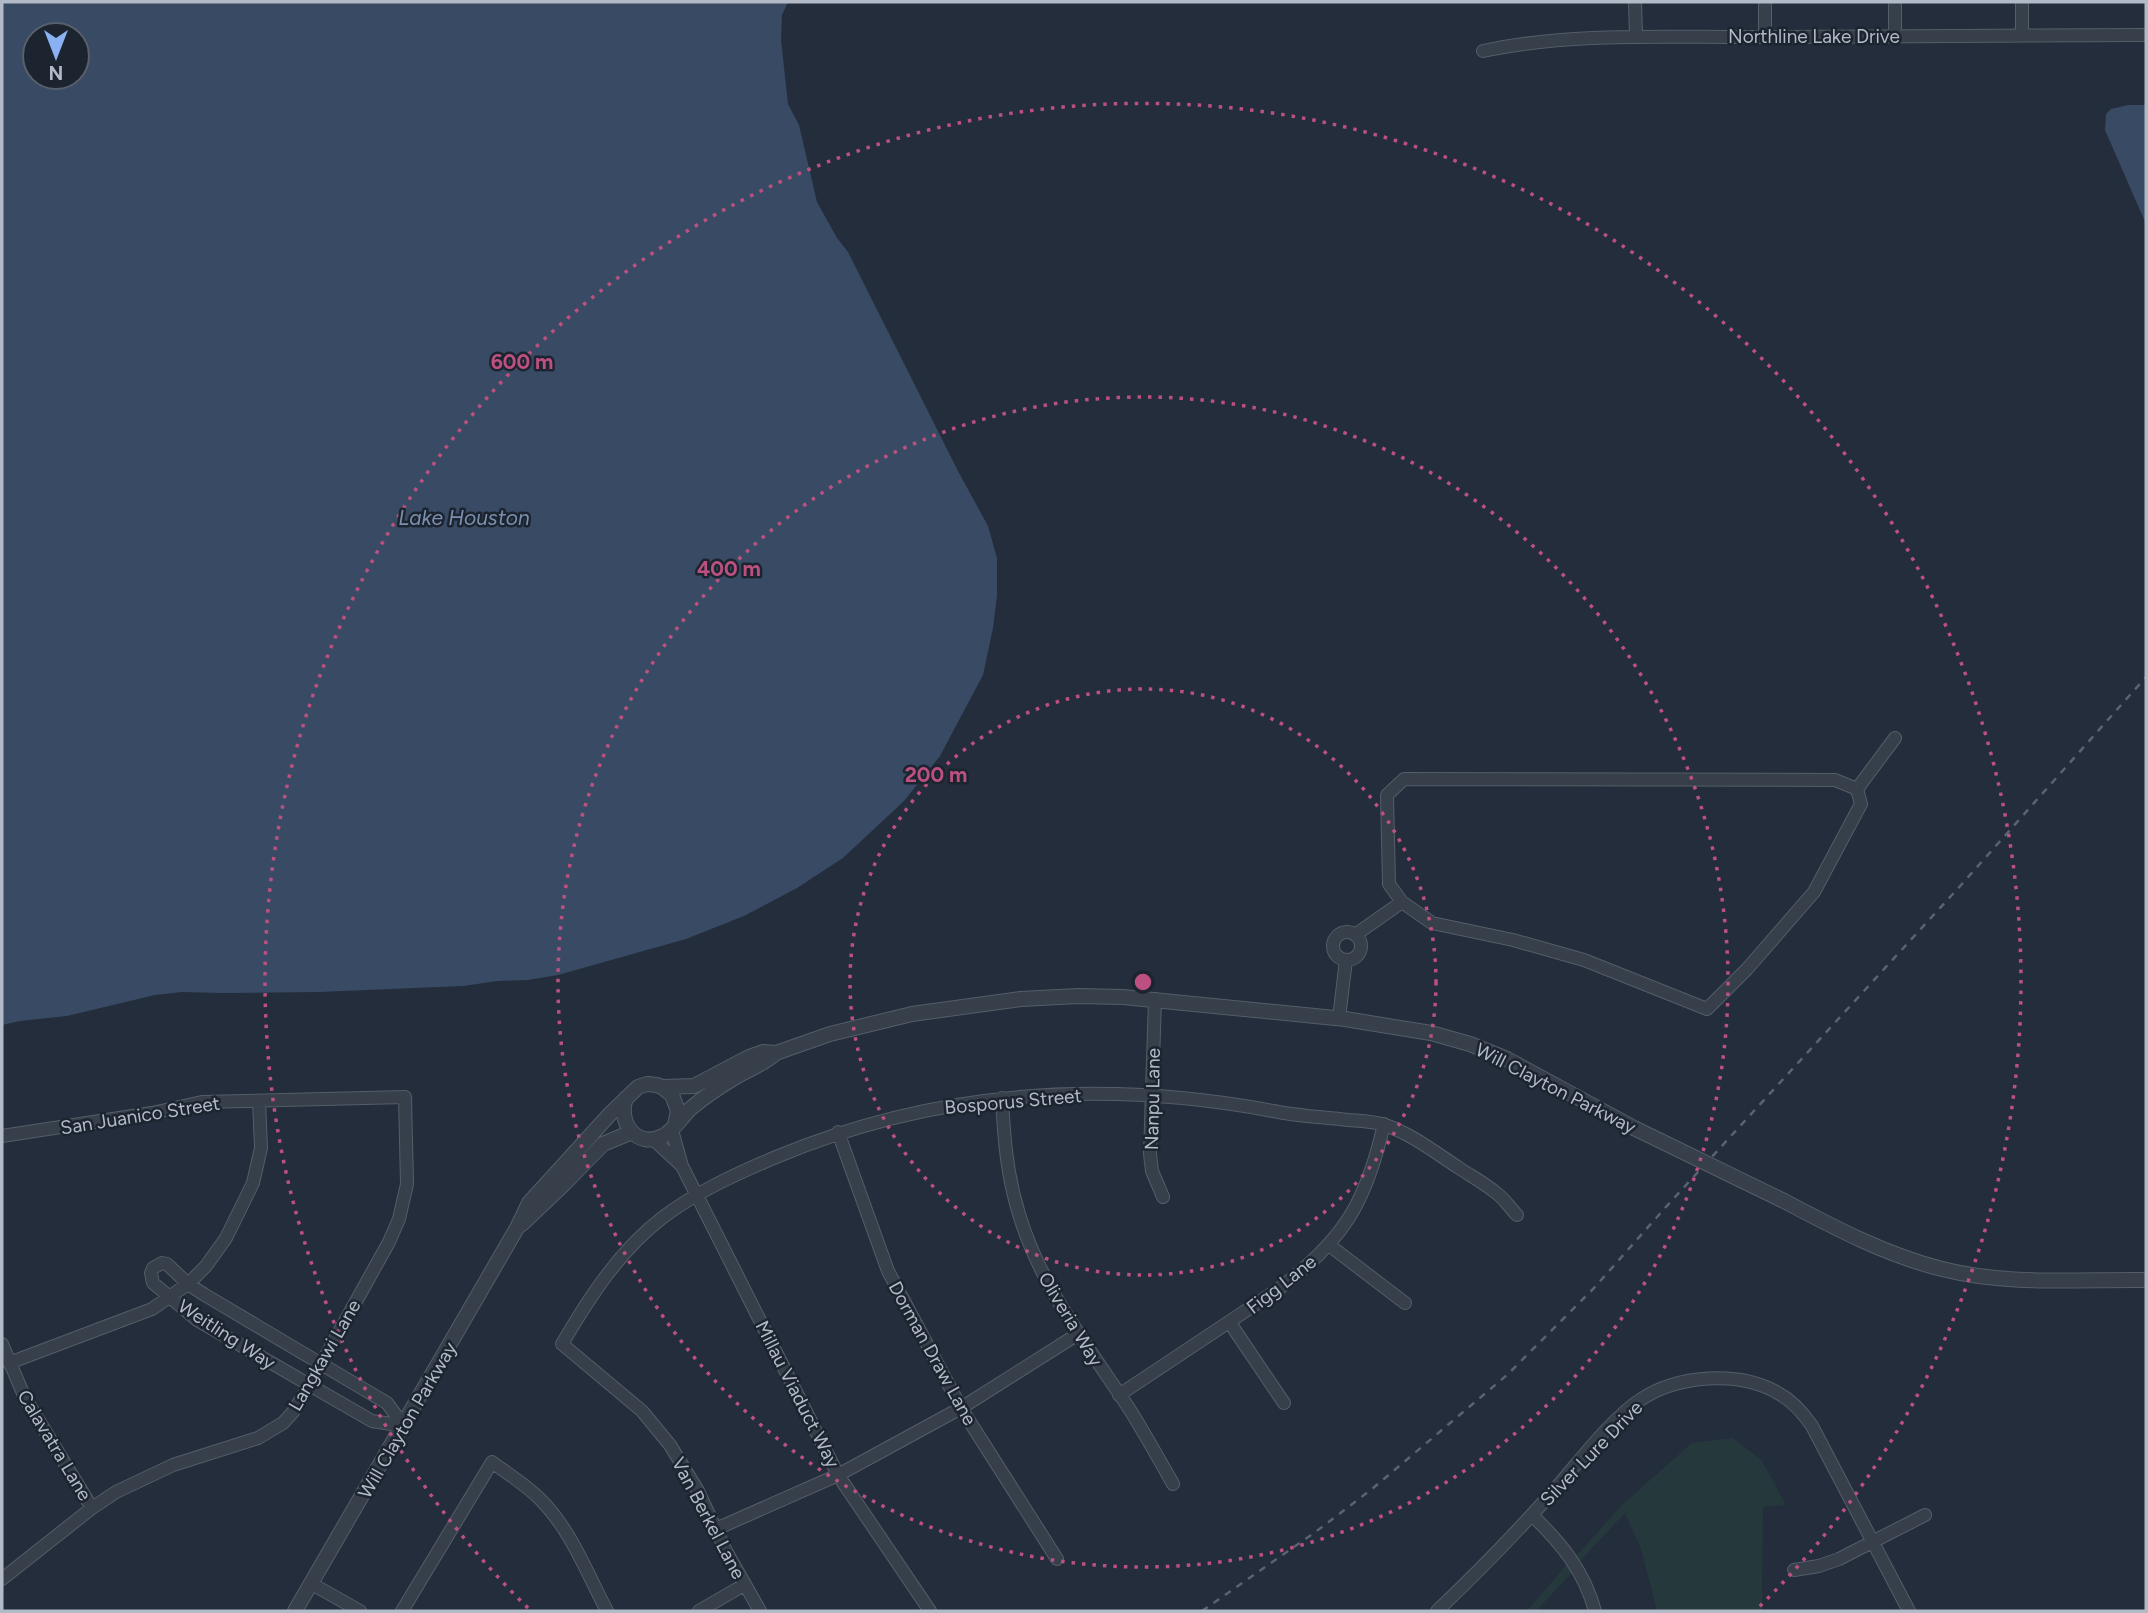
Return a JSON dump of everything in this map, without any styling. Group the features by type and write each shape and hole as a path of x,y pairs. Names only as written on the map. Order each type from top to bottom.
{"street":[{"path":"1635,2 1636,36"},
{"path":"1765,2 1765,37"},
{"path":"1895,2 1895,36"},
{"path":"2022,2 2022,35"},
{"name":"Northline Lake Drive","path":"1483,51 1518,43 1636,36 2146,34"},
{"path":"1857,789 1895,738"},
{"path":"1404,779 1835,780 1857,789 1861,804 1814,892 1747,969 1707,1009 1584,960 1513,940 1432,923 1402,902 1389,884 1387,794 1404,779"},
{"path":"1355,935 1360,942 1360,951 1346,960 1337,956 1333,943 1338,935 1355,935 1402,902"},
{"path":"1339,1018 1346,960"},
{"name":"Will Clayton Parkway","path":"673,1128 715,1090 776,1053 830,1034 912,1014 970,1004 1078,996 1155,999 1404,1027 1470,1044 1507,1059 1634,1128 1871,1245 1943,1269 2021,1280 2146,1280"},
{"name":"Nanpu Lane","path":"1155,999 1150,1094 1151,1162 1163,1197"},
{"name":"Will Clayton Parkway","path":"662,1087 694,1086 749,1056 763,1052 776,1053"},
{"path":"647,1084 662,1087 677,1103 678,1111 673,1128 662,1136 644,1139 632,1132 625,1122 623,1114 626,1098 638,1087 647,1084"},
{"name":"Bosporus Street","path":"562,1344 584,1308 631,1246 662,1218 698,1194 743,1171 838,1132 931,1109 1002,1098 1072,1093 1150,1094 1384,1125 1409,1136 1496,1192 1517,1215"},
{"name":"San Juanico Street","path":"2,1136 152,1114 202,1102 405,1097"},
{"name":"Langkawi Lane","path":"2,1579 92,1508 143,1478 173,1465 258,1438 273,1431 293,1412 389,1242 399,1219 407,1184 405,1097"},
{"name":"Will Clayton Parkway","path":"295,1611 404,1426 529,1203 626,1098"},
{"name":"Oliveria Way","path":"1002,1098 1005,1155 1019,1215 1046,1280 1173,1484"},
{"path":"9,1363 152,1309 188,1284 206,1266 226,1238 253,1183 261,1148 259,1101"},
{"name":"Figg Lane","path":"1119,1395 1230,1323 1301,1272 1329,1245 1354,1212 1378,1153 1384,1125"},
{"name":"Millau Viaduct Way","path":"673,1128 682,1166 838,1475 930,1611"},
{"name":"Will Clayton Parkway","path":"517,1228 603,1144 632,1132"},
{"name":"Dorman Draw Lane","path":"838,1132 888,1271 961,1408 1057,1559"},
{"name":"Millau Viaduct Way","path":"653,1139 682,1166"},
{"path":"1329,1245 1405,1304"},
{"name":"Weitling Way","path":"167,1264 188,1284 387,1403 404,1426 372,1421 197,1320 153,1283 151,1273 157,1265 167,1264"},
{"path":"1230,1323 1284,1403"},
{"path":"716,1529 838,1475 961,1408 1079,1335"},
{"name":"Van Berkel Lane","path":"562,1344 626,1396 657,1429 686,1469 744,1585 760,1611"},
{"name":"Calavatra Lane","path":"2,1345 25,1398 92,1508"},
{"name":"Silver Lure Drive","path":"1437,1611 1532,1515 1620,1417 1643,1398 1657,1390 1686,1382 1732,1380 1749,1382 1778,1392 1802,1412 1812,1426 1909,1611"},
{"path":"402,1611 492,1462 532,1492 553,1514 573,1543 607,1611"},
{"path":"1532,1515 1559,1542 1575,1564 1595,1611"},
{"path":"1794,1570 1839,1559 1925,1515"},
{"path":"312,1584 360,1611"},
{"path":"699,1611 744,1585"}],"green space":[{"path":"1733,1438 1762,1461 1786,1505 1763,1507 1762,1611 1657,1611 1641,1549 1625,1513 1580,1561 1576,1556 1623,1504 1692,1443"},
{"path":"1567,1564 1572,1573 1536,1611 1527,1611"}],"water":[{"name":"Lake Houston","path":"2,2 788,2 782,15 781,40 788,104 799,125 817,202 848,252 988,526 997,558 997,595 983,675 940,756 904,801 843,858 797,888 744,916 686,939 558,975 528,980 463,986 320,992 182,992 155,995 67,1016 2,1025"},
{"path":"2146,105 2146,224 2105,130 2106,114 2111,109"}],"railway":[{"path":"1202,1611 1372,1489 1507,1375 1594,1288 1962,884 2146,677"}]}
